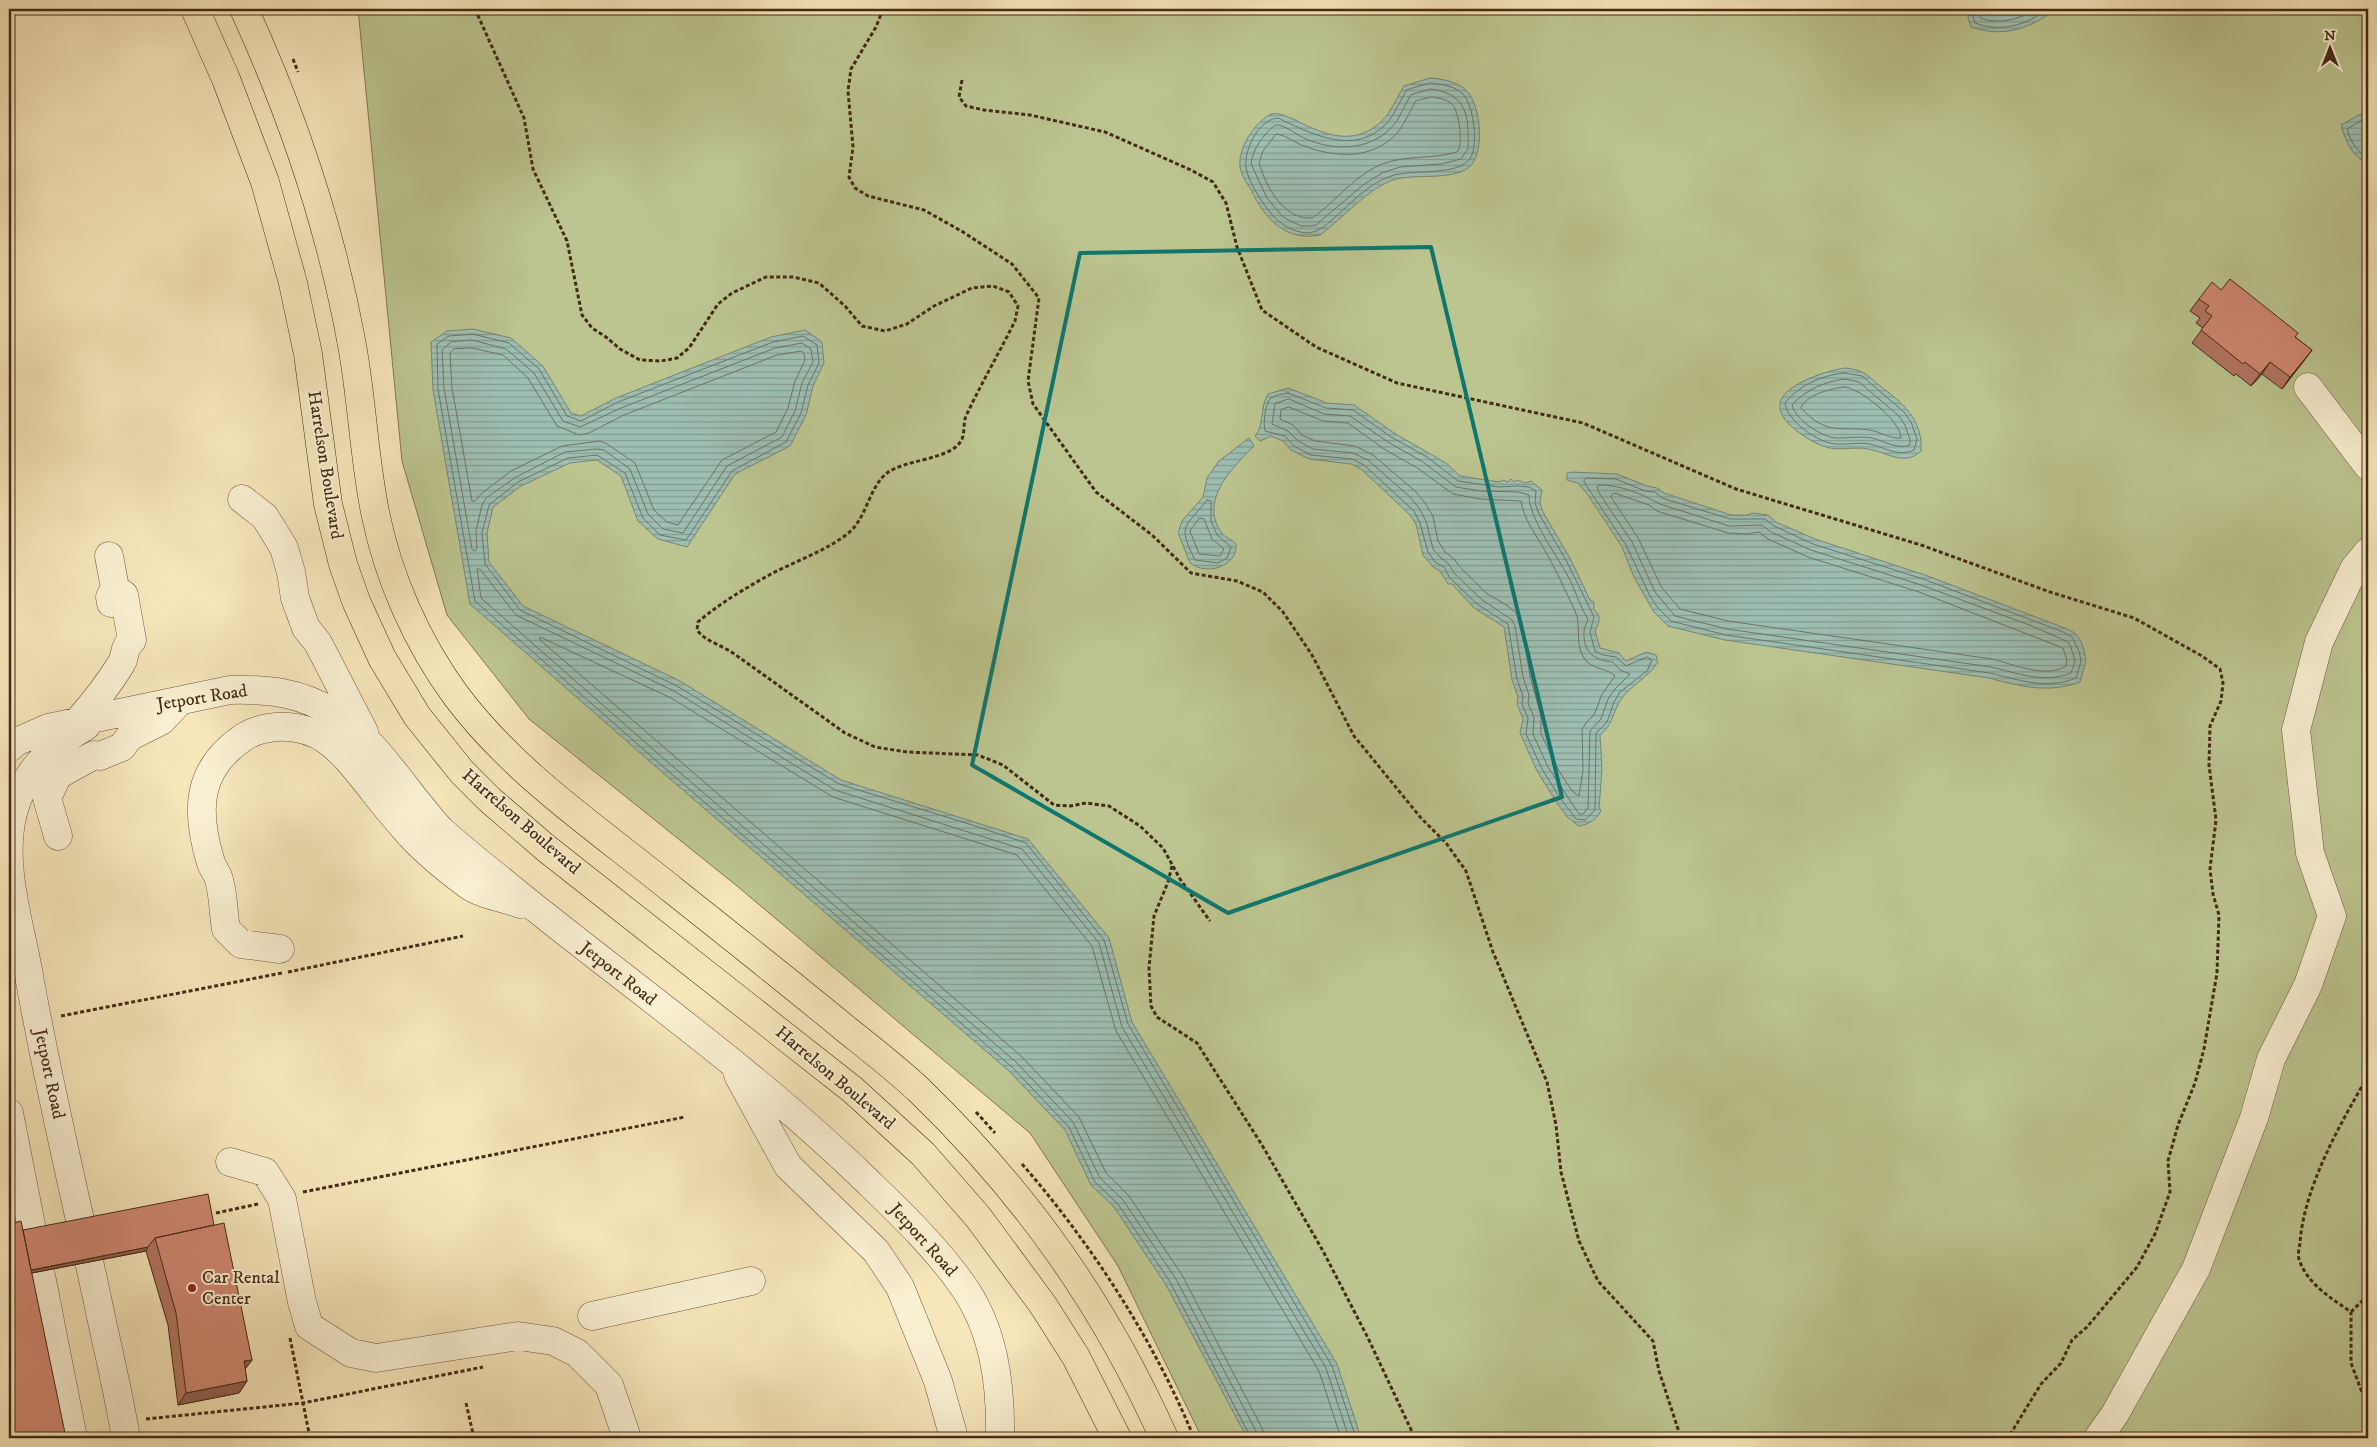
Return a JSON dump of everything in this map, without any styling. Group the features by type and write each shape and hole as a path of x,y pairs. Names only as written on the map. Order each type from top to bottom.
{"main road":[{"name":"Harrelson Boulevard","path":"194,9 226,79 265,182 293,283 308,354 328,504 343,564 356,601 382,658 417,716 462,772 519,824 853,1090 923,1154 978,1217 1044,1305 1076,1357 1117,1438"},
{"path":"244,9 292,122 327,237 352,346 375,512 388,562 409,616 435,664 457,696 506,754 535,780 807,996 918,1089 990,1163 1037,1220 1077,1276 1112,1333 1148,1402 1164,1438"}],"street":[{"path":"2308,387 2368,466"},
{"path":"242,499 265,517 284,548 292,572 295,598 306,628 318,643 370,744"},
{"path":"2098,1438 2115,1414 2196,1270 2254,1118 2271,1059 2308,985 2332,916 2310,853 2296,730 2319,642 2354,569 2368,552"},
{"path":"90,719 104,691 124,659 124,648 118,642 110,597 115,588 109,556"},
{"name":"Jetport Road","path":"9,748 16,742 48,728 230,690 259,689 282,692 303,697 336,714 370,744 440,830 730,1061 827,1142 921,1234 963,1285 987,1334 996,1365 1000,1406 1000,1438"},
{"path":"58,836 47,798 58,775 94,755 100,756 122,747 129,737 161,722 181,700"},
{"name":"Jetport Road","path":"90,719 36,763 22,788 13,812 10,840 10,873 32,996 132,1429"},
{"path":"280,949 241,944 226,929 224,920 225,907 219,878 212,864 202,821 202,798 206,781 215,762 227,749 247,735 268,728 288,726 312,732 334,744 348,758 413,837 470,887 537,909"},
{"path":"730,1061 788,1166 876,1251 900,1287 938,1381 954,1438"},
{"path":"9,1113 74,1438"},
{"path":"230,1162 265,1172 282,1197 302,1302 309,1326 329,1341 351,1353 376,1358 518,1336 553,1341 577,1353 609,1385 628,1438"},
{"path":"592,1316 751,1281"}],"path":[{"path":"474,9 524,118 533,169 567,240 582,315 592,328 620,349 640,360 661,361 677,358 689,348 718,304 732,293 766,277 793,277 819,283 846,306 862,326 885,331 907,324 934,306 972,288 993,286 1009,292 1018,306 1015,321 965,419 962,439 952,449 887,473 878,485 856,527 845,536 813,555 771,574 714,608 698,622 697,630 703,637 718,643 733,653 846,733 875,747 907,752 978,754 1003,765 1054,805 1070,806 1086,803 1109,806 1140,826 1163,848 1172,866 1210,921"},
{"path":"883,9 876,27 851,68 848,91 853,147 849,177 855,188 868,196 924,210 1012,264 1039,298 1028,381 1034,404 1096,492 1152,535 1191,573 1245,584 1262,592 1283,612 1312,655 1354,736 1421,818 1446,843 1466,871 1493,952 1547,1082 1556,1125 1561,1172 1579,1241 1598,1282 1653,1341 1659,1371 1681,1438"},
{"path":"292,58 299,75"},
{"path":"962,80 959,97 966,106 984,110 1030,114 1104,132 1191,170 1212,182 1226,203 1237,247 1262,310 1316,347 1397,382 1583,423 1736,489 1921,545 2050,592 2134,618 2202,656 2220,670 2223,683 2221,701 2210,726 2209,765 2216,820 2210,868 2212,894 2219,915 2218,966 2204,1049 2195,1083 2178,1125 2168,1161 2170,1192 2155,1234 2137,1267 2088,1327 2072,1340 2061,1363 2041,1384 2008,1438"},
{"path":"1172,866 1168,882 1154,916 1148,968 1151,1006 1157,1017 1197,1043 1262,1145 1359,1321 1415,1438"},
{"path":"61,1016 463,936"},
{"path":"2350,1312 2308,1279 2298,1259 2301,1226 2316,1182 2335,1137 2368,1076"},
{"path":"974,1110 999,1138"},
{"path":"282,1197 685,1117"},
{"path":"1018,1160 1056,1203 1109,1280 1160,1364 1194,1438"},
{"path":"2368,1295 2350,1312 2351,1363 2366,1403 2368,1417"},
{"path":"132,1429 158,1420 302,1403 488,1366"},
{"path":"466,1403 474,1438"}],"highlighted area":[{"path":"1431,247 1562,797 1228,913 972,765 1080,253"}],"green space":[{"path":"358,9 2368,9 2368,1438 1202,1438 1118,1266 1030,1133 737,886 529,719 447,615 402,461"}],"water":[{"path":"1969,9 2056,9 2036,22 2016,30 1994,32 1971,27 1968,18"},
{"path":"1430,78 1458,84 1466,90 1475,106 1478,117 1479,141 1474,161 1468,168 1461,172 1442,176 1411,177 1393,180 1373,190 1320,235 1297,235 1278,226 1270,219 1257,201 1243,176 1240,166 1244,144 1263,119 1269,115 1278,114 1332,135 1348,136 1365,132 1382,121 1404,86"},
{"path":"2368,110 2368,165 2350,148 2341,125"},
{"path":"473,329 511,338 543,366 571,413 581,416 616,398 771,337 805,330 822,342 824,363 813,386 806,415 790,446 735,474 687,547 658,539 638,521 621,476 597,460 570,463 521,486 493,507 487,533 489,562 523,606 680,681 841,780 1028,839 1109,938 1132,1022 1337,1364 1361,1438 1247,1438 1166,1285 1114,1207 1091,1185 1065,1130 1009,1071 470,604 433,390 431,342 447,331"},
{"path":"1845,368 1860,371 1867,375 1903,405 1915,420 1919,429 1921,451 1915,456 1902,458 1868,449 1828,448 1802,435 1788,423 1780,410 1780,403 1783,396 1789,390 1818,375"},
{"path":"1288,388 1327,403 1354,405 1394,433 1446,463 1460,476 1499,482 1503,480 1508,482 1511,479 1514,482 1518,480 1525,483 1531,481 1542,490 1540,503 1543,512 1571,560 1590,600 1594,602 1594,609 1599,616 1599,622 1595,631 1600,648 1619,653 1626,661 1646,652 1656,655 1658,662 1624,695 1610,723 1600,735 1602,769 1599,808 1601,810 1593,821 1579,826 1567,817 1537,771 1520,733 1523,719 1517,704 1518,697 1512,680 1504,627 1474,608 1452,584 1448,584 1440,571 1432,566 1423,555 1416,524 1409,514 1361,469 1351,464 1309,459 1291,450 1283,441 1271,436 1260,441 1255,436 1260,427 1264,404 1268,394"},
{"path":"1249,438 1254,446 1221,485 1216,496 1214,508 1215,520 1221,532 1236,544 1235,552 1227,564 1220,567 1204,569 1197,567 1190,563 1178,533 1182,521 1203,497 1207,478 1219,461"},
{"path":"1567,473 1617,474 1657,488 1664,493 1731,515 1747,515 1752,513 1768,515 1776,522 1815,539 1925,575 2065,628 2075,633 2081,641 2084,650 2086,661 2080,682 2057,688 2034,688 1989,678 1725,640 1668,626 1654,612 1634,577 1622,547 1588,495 1578,483 1567,480"}],"building":[{"path":"2230,279 2298,333 2295,337 2312,350 2290,377 2270,362 2260,374 2245,362 2243,364 2201,330 2212,316 2205,311 2209,306 2199,299 2212,282 2221,290"},
{"path":"208,1194 214,1225 155,1238 148,1247 31,1270 23,1230"},
{"path":"21,1221 66,1438 9,1438 9,1224"},
{"name":"Car Rental Center","path":"224,1223 252,1360 244,1361 247,1381 186,1393 176,1313 155,1238"}],"place":[{"name":"Car Rental Center","path":"192,1288"}]}
